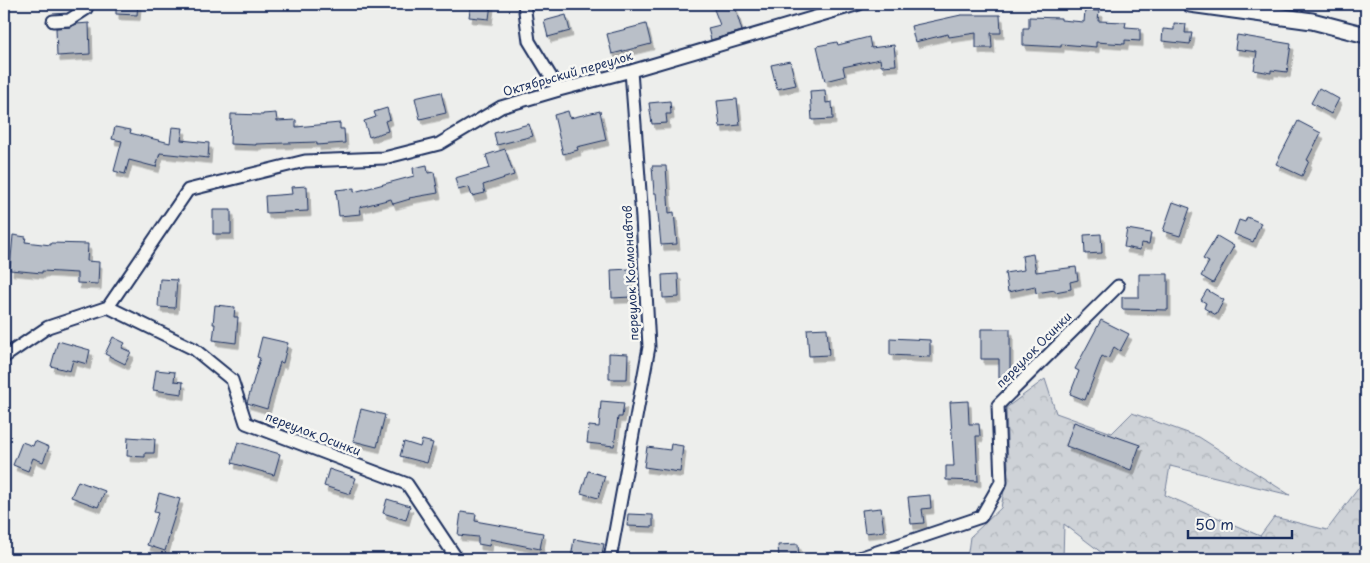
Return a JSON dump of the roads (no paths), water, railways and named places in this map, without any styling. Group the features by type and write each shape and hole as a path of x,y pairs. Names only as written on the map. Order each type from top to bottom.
{"street":[{"path":"53,22 69,20 86,10 88,4"},
{"path":"524,4 529,41 559,90"},
{"name":"Октябрьский переулок","path":"108,306 188,190 305,161 384,158 439,144 501,107 859,4"},
{"path":"1190,4 1312,21 1366,35"},
{"name":"переулок Космонавтов","path":"610,559 649,347 631,71"},
{"name":"переулок Осинки","path":"856,559 981,517 1001,482 998,405 1118,286"},
{"path":"4,357 48,327 108,306"},
{"name":"переулок Осинки","path":"108,306 194,348 232,380 246,423 407,484 457,559"}]}
